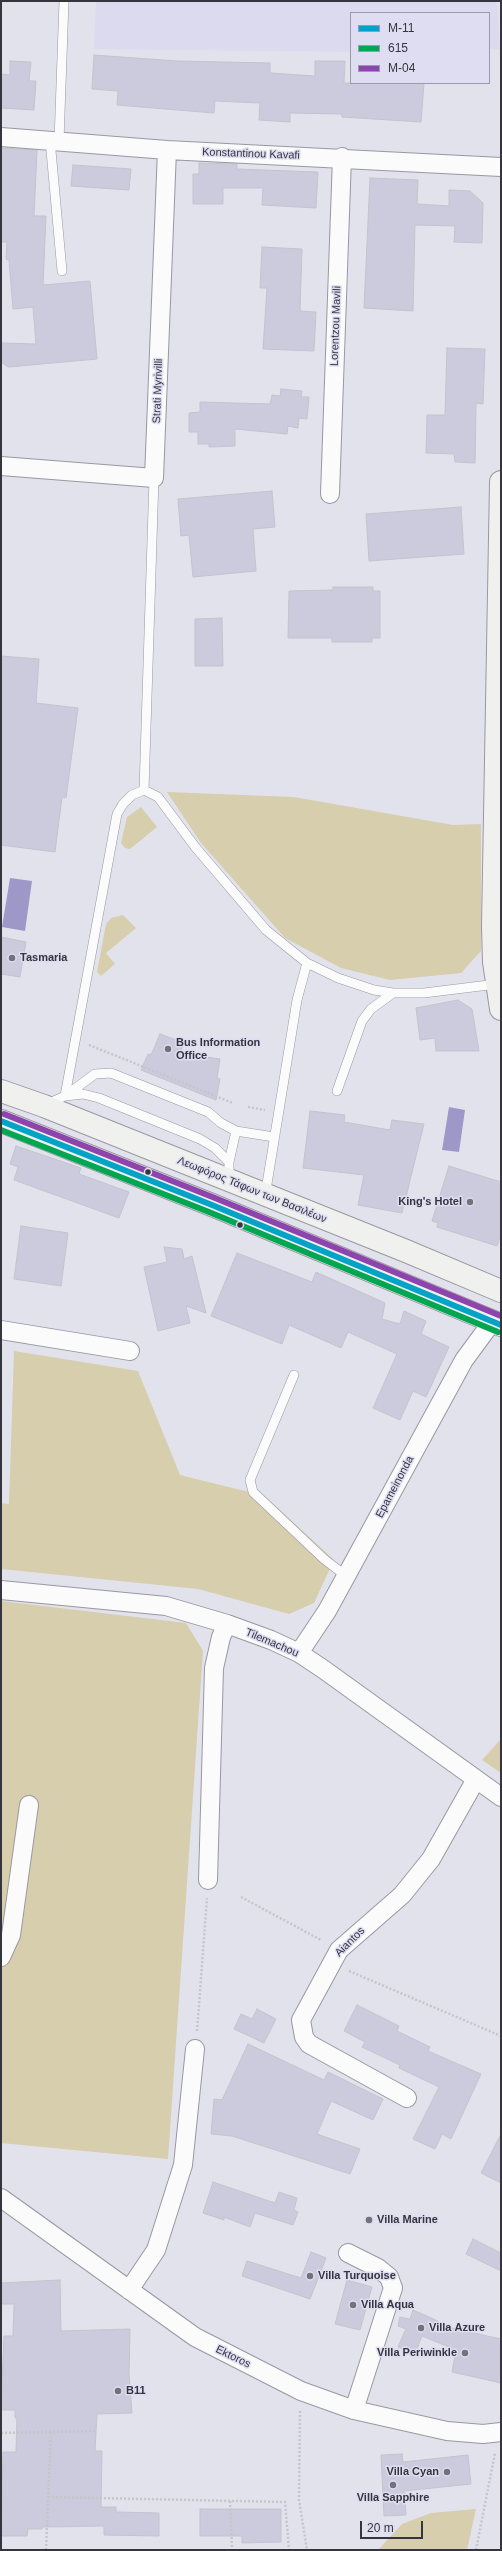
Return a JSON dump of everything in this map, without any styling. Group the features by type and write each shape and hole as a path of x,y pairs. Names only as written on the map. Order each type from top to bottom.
{"main road":[{"path":"501,488 493,880 494,962 501,1009"},
{"name":"Λεωφόρος Τάφων των Βασιλέων","path":"1,1091 229,1171 266,1196 442,1265 501,1291"},
{"path":"1,1121 498,1321 501,1299"}],"street":[{"name":"Konstantinou Kavafi","path":"1,137 167,150 342,157 501,167"},
{"name":"Strati Myrivilli","path":"154,478 167,150"},
{"name":"Lorentzou Mavili","path":"330,494 342,157"},
{"path":"1,466 154,478"},
{"name":"Epameinonda","path":"299,1653 346,1576 464,1360 498,1321"},
{"path":"1,1330 130,1351"},
{"name":"Tilemachou","path":"1,1590 166,1606 227,1624 299,1653 475,1781 501,1798"},
{"path":"208,1880 214,1668 221,1637 227,1624"},
{"name":"Aiantos","path":"407,2098 309,2044 304,2037 301,2020 335,1957 398,1900 418,1877 431,1859 475,1781"},
{"path":"1,1957 11,1935 29,1805"},
{"path":"129,2290 156,2250 184,2165 196,2049"},
{"name":"Ektoros","path":"1,2198 195,2337 301,2391 354,2410 447,2431 483,2434 500,2433"},
{"path":"348,2253 378,2268 388,2277 393,2288 354,2410"}],"lane":[{"path":"62,271 54,140 64,1"},
{"path":"144,790 154,478"},
{"path":"65,1096 117,814 123,804 132,795 144,790 158,797 196,848 266,930 307,963 338,978 374,990 393,993 424,993 497,984"},
{"path":"266,1196 274,1137 297,1000 307,963"},
{"path":"336,1091 362,1021 371,1009 393,993"},
{"path":"44,1106 65,1096 95,1074 111,1073 208,1112 221,1123 236,1131 274,1137"},
{"path":"65,1096 83,1094 99,1098 200,1139 215,1148 229,1171"},
{"path":"229,1171 236,1131"},
{"path":"294,1375 250,1480 253,1492 324,1559 346,1576"}],"path":[{"path":"84,1043 233,1103"},
{"path":"248,1107 269,1111"},
{"path":"196,2049 208,1880"},
{"path":"241,1897 335,1957 501,2036"},
{"path":"301,2391 299,2500 307,2550"},
{"path":"1,2432 95,2431"},
{"path":"46,2550 51,2432"},
{"path":"476,2550 500,2433"},
{"path":"48,2497 285,2502 289,2550"},
{"path":"230,2501 232,2550"}],"shaded area":[{"path":"96,1 497,1 500,49 490,49 490,12 350,12 350,52 94,49"},
{"path":"167,792 294,797 453,825 481,824 481,951 461,973 390,980 341,968 285,938 201,843"},
{"path":"141,807 157,827 130,849 125,848 121,843 127,817"},
{"path":"10,878 32,881 25,931 2,927"},
{"path":"123,915 136,928 106,953 115,964 101,976 97,972 106,924 111,918"},
{"path":"449,1107 465,1110 459,1152 442,1150"},
{"path":"14,1351 138,1371 180,1475 265,1496 334,1560 314,1603 289,1614 198,1589 1,1569 1,1503 9,1504"},
{"path":"1,1601 186,1623 203,1651 168,2159 1,2143"},
{"path":"501,1739 501,1773 482,1760"},
{"path":"476,2509 467,2550 378,2550 402,2524 431,2513"}],"building":[{"path":"94,55 178,61 270,63 270,73 315,76 315,61 345,61 344,83 424,84 421,122 342,117 342,114 290,113 290,122 259,120 260,103 215,101 214,113 117,105 118,91 92,89"},
{"path":"10,61 31,62 29,81 36,81 34,110 1,108 1,74 10,75"},
{"path":"1,148 37,150 34,216 46,216 43,285 90,281 97,359 8,367 1,362 1,343 36,344 33,307 13,309 9,260 6,259 7,242 1,242"},
{"path":"199,163 237,164 237,169 318,172 316,208 262,205 263,188 223,188 223,204 193,204 193,174 199,174"},
{"path":"73,165 131,169 129,190 71,186"},
{"path":"370,178 418,180 417,204 449,206 449,190 470,191 483,203 482,243 454,242 455,226 415,225 413,311 364,308"},
{"path":"262,247 302,249 300,311 316,312 314,351 263,349 267,288 260,288"},
{"path":"447,348 485,349 483,404 476,403 475,463 455,462 454,454 426,453 427,415 445,415"},
{"path":"281,389 302,391 301,397 309,397 307,419 299,418 298,428 288,426 287,434 235,429 235,446 209,447 209,444 198,444 198,432 189,432 189,413 200,412 200,402 270,404 272,395 280,396"},
{"path":"272,491 275,527 253,529 256,571 193,577 189,535 181,536 178,499"},
{"path":"461,507 464,554 369,561 366,514"},
{"path":"333,587 373,587 373,591 380,591 380,638 372,638 372,642 332,642 332,638 288,638 289,591 333,590"},
{"path":"222,618 223,666 195,666 195,619"},
{"path":"1,656 39,659 36,703 78,708 66,798 62,797 55,852 1,845"},
{"name":"Tasmaria","path":"1,937 26,942 20,977 1,974"},
{"path":"458,1000 472,1009 479,1051 436,1051 435,1038 420,1040 416,1008"},
{"path":"160,1034 184,1043 180,1053 220,1059 217,1078 220,1079 216,1100 141,1070 148,1054 151,1055"},
{"path":"310,1111 345,1115 344,1122 390,1130 392,1120 424,1124 402,1213 358,1205 364,1175 303,1168"},
{"path":"16,1146 81,1168 79,1174 129,1192 119,1218 14,1180 18,1167 10,1164"},
{"name":"King's Hotel","path":"449,1166 501,1182 501,1235 497,1246 437,1227 438,1223 432,1221"},
{"path":"21,1226 68,1233 61,1286 14,1279"},
{"path":"164,1247 182,1249 184,1259 192,1256 206,1313 186,1306 190,1323 158,1331 144,1267 167,1262"},
{"path":"237,1253 312,1282 316,1272 385,1303 382,1319 400,1324 404,1311 426,1321 421,1334 449,1347 426,1397 413,1391 400,1420 373,1408 397,1354 348,1332 341,1348 289,1325 282,1344 211,1316"},
{"path":"357,2005 399,2026 397,2031 430,2047 428,2051 481,2074 451,2139 442,2134 435,2149 413,2139 439,2087 399,2068 400,2065 362,2047 365,2042 344,2031"},
{"path":"257,2009 276,2019 264,2043 234,2029 241,2014 252,2019"},
{"path":"248,2044 324,2080 328,2072 383,2099 373,2120 331,2101 317,2134 360,2149 350,2174 232,2136 211,2134 214,2099 222,2100"},
{"path":"501,2134 501,2183 481,2173"},
{"path":"213,2182 275,2203 279,2192 297,2198 294,2210 298,2212 293,2225 255,2213 250,2227 224,2217 224,2220 203,2213"},
{"path":"473,2239 501,2253 501,2271 466,2254"},
{"path":"311,2252 326,2258 310,2299 242,2276 247,2261 301,2278"},
{"path":"60,2280 61,2331 130,2329 129,2374 132,2413 97,2414 95,2451 102,2451 101,2507 116,2507 116,2512 159,2513 159,2536 104,2535 104,2526 42,2527 42,2529 28,2529 27,2536 1,2536 3,2452 16,2452 17,2418 15,2418 15,2410 1,2410 4,2336 13,2336 14,2304 1,2304 1,2283"},
{"name":"Villa Aqua","path":"347,2280 372,2287 360,2330 335,2324"},
{"path":"413,2310 438,2321 437,2325 501,2339 501,2383 452,2372 456,2350 422,2336 415,2354 398,2347 406,2329 398,2326 400,2317 410,2319"},
{"path":"402,2454 403,2462 468,2455 471,2484 404,2491 406,2515 384,2516 381,2455"},
{"path":"200,2509 281,2509 281,2542 242,2543 242,2536 200,2536"}],"transit line":[{"name":"M-04","path":"4,1114 215,1198 501,1316"},
{"name":"M-11","path":"1,1121 212,1205 501,1325"},
{"name":"615","path":"1,1130 209,1212 498,1332"}],"place":[{"name":"Tasmaria","path":"12,958"},
{"name":"Bus Information Office","path":"168,1049"},
{"name":"King's Hotel","path":"470,1202"},
{"name":"Villa Marine","path":"369,2220"},
{"name":"Villa Turquoise","path":"310,2276"},
{"name":"Villa Aqua","path":"353,2305"},
{"name":"Villa Azure","path":"421,2328"},
{"name":"Villa Periwinkle","path":"465,2353"},
{"name":"B11","path":"118,2391"},
{"name":"Villa Cyan","path":"447,2472"},
{"name":"Villa Sapphire","path":"393,2485"}]}
